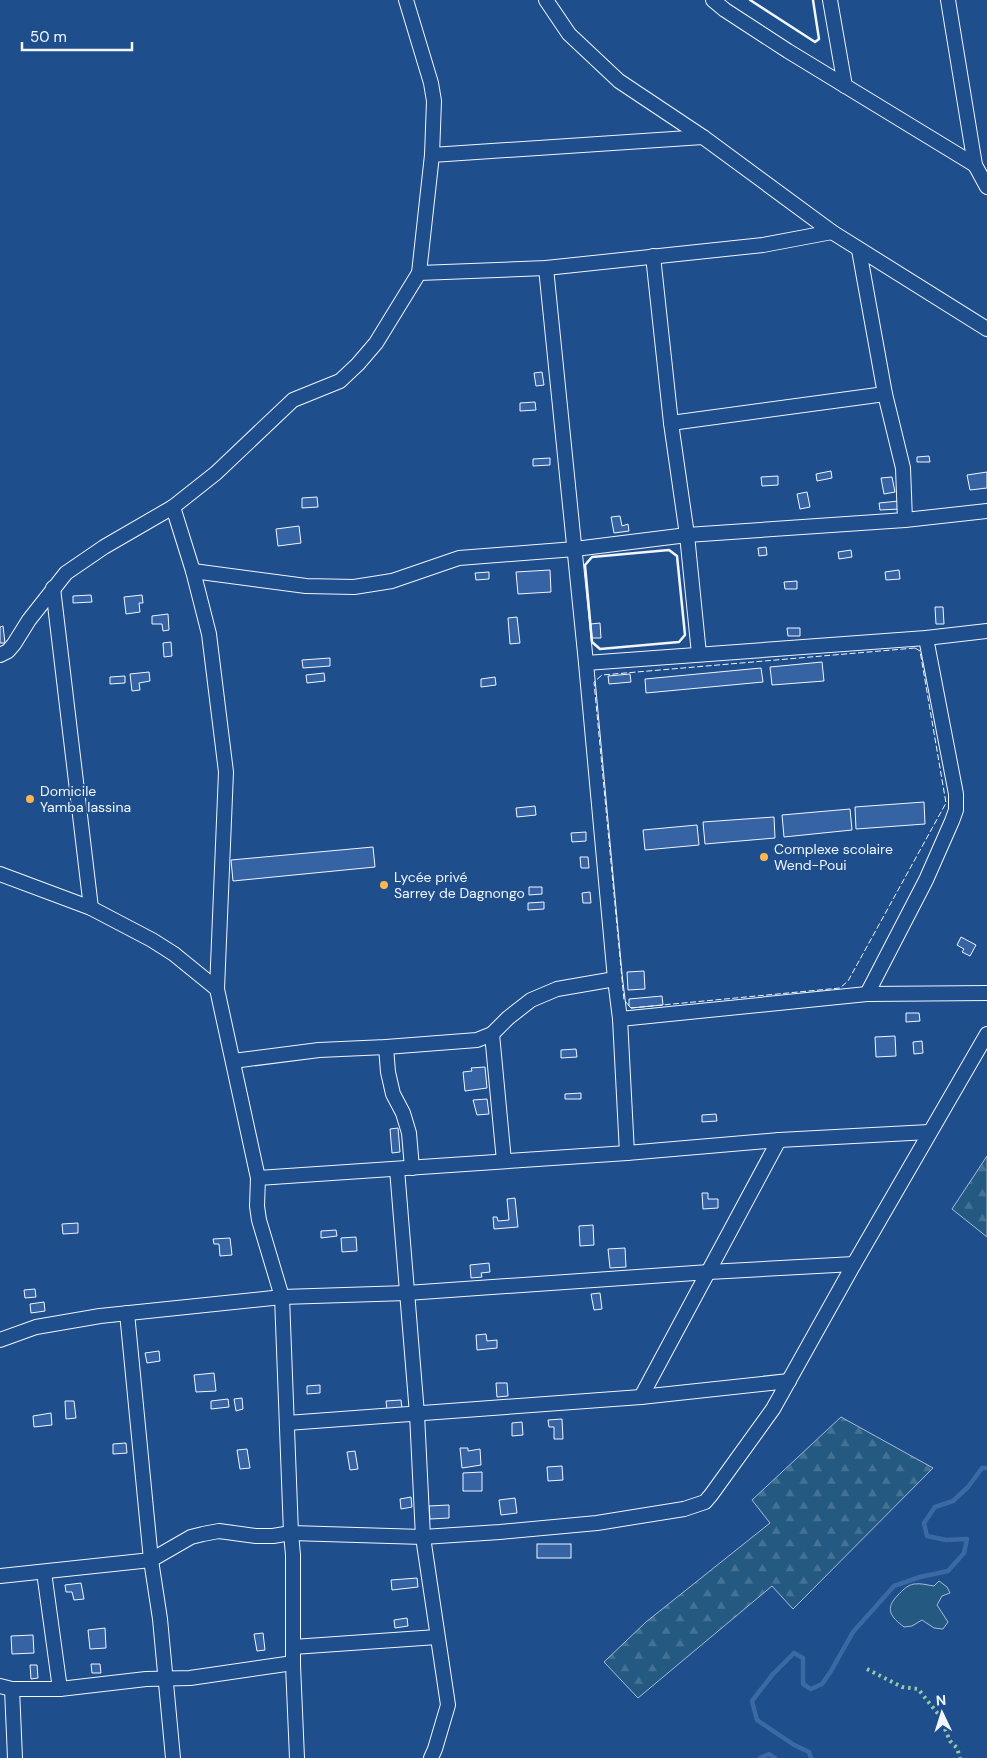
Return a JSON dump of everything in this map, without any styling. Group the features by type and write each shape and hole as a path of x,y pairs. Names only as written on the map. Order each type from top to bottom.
{"street":[{"path":"0,655 8,651 14,644 29,620 66,574 77,565 173,507 216,473 293,400 340,381 376,343 419,273 432,155 434,101 431,83 406,0"},
{"path":"546,0 569,34 619,81 703,137 832,232 987,329"},
{"path":"713,0 725,10 845,86 975,165"},
{"path":"830,0 845,86"},
{"path":"948,0 975,165 987,188"},
{"path":"432,155 703,137"},
{"path":"419,273 546,268 763,245 832,232"},
{"path":"859,250 885,394 903,468 905,520"},
{"path":"653,256 671,423 687,535 699,654"},
{"path":"546,268 620,1020 627,1153"},
{"path":"671,423 885,394"},
{"path":"173,507 193,571 209,634 226,772 218,989 258,1178 259,1220 282,1296 293,1555 293,1663 297,1758"},
{"path":"193,571 306,586 354,587 392,581 460,558 575,548 687,535 905,520 987,511"},
{"path":"53,588 91,908"},
{"path":"586,663 926,638 987,631"},
{"path":"867,994 926,880 956,810 956,794 926,638"},
{"path":"0,874 91,908 152,940 174,954 218,989"},
{"path":"233,1061 319,1050 477,1040 492,1034 508,1018 531,1000 557,989 615,979"},
{"path":"620,1020 867,994 987,993"},
{"path":"492,1034 504,1161"},
{"path":"0,1576 151,1560 191,1537 219,1531 256,1536 291,1533 423,1537 597,1523 684,1509 705,1502 773,1409 929,1132 987,1034"},
{"path":"386,1047 388,1072 393,1094 409,1133 412,1168"},
{"path":"258,1178 627,1153 779,1140 929,1132"},
{"path":"642,1397 779,1140"},
{"path":"397,1169 417,1414 423,1537 448,1705 431,1758"},
{"path":"0,1340 36,1327 127,1313 282,1296 407,1293 854,1264"},
{"path":"127,1313 151,1560 159,1611 173,1758"},
{"path":"287,1423 642,1397 789,1381"},
{"path":"44,1572 60,1689"},
{"path":"293,1647 437,1637"},
{"path":"15,1758 6,1688 60,1689 146,1679 190,1678 293,1663"}],"green space":[{"path":"987,1156 987,1237 952,1209"},
{"path":"841,1417 933,1468 793,1609 772,1586 638,1698 604,1662 646,1622 770,1523 752,1500"},
{"path":"939,1581 947,1587 950,1593 942,1596 937,1605 948,1622 943,1629 934,1628 922,1620 912,1626 904,1627 896,1620 890,1609 891,1604 903,1590 914,1584 934,1586"}],"building":[{"path":"542,372 544,385 536,386 534,373"},
{"path":"535,402 536,410 520,411 520,403"},
{"path":"929,456 930,462 917,462 917,457"},
{"path":"550,458 550,465 533,466 533,459"},
{"path":"831,471 832,478 817,481 816,474"},
{"path":"987,472 987,488 970,490 967,475"},
{"path":"778,476 778,485 762,486 761,477"},
{"path":"892,477 895,492 884,494 881,478"},
{"path":"807,492 810,507 800,509 797,494"},
{"path":"317,497 318,507 302,508 302,498"},
{"path":"899,501 900,509 880,510 879,503"},
{"path":"620,516 622,526 628,524 629,531 614,533 611,517"},
{"path":"299,526 301,543 278,546 276,529"},
{"path":"766,547 767,555 759,556 758,548"},
{"path":"851,550 852,557 839,559 838,552"},
{"path":"550,570 551,592 518,594 516,572"},
{"path":"899,570 900,579 886,580 885,572"},
{"path":"489,572 489,579 476,580 475,573"},
{"path":"797,581 797,589 785,589 784,582"},
{"path":"91,595 92,602 73,603 73,596"},
{"path":"142,595 143,603 139,603 140,612 126,614 124,597"},
{"path":"935,607 943,607 944,624 936,624"},
{"path":"168,614 169,630 163,631 162,624 152,624 152,616"},
{"path":"517,617 520,643 510,644 508,618"},
{"path":"600,623 601,638 592,638 591,624"},
{"path":"3,626 5,643 0,643 0,627"},
{"path":"787,628 800,628 800,636 788,636"},
{"path":"171,642 172,656 164,657 163,643"},
{"path":"330,658 330,666 303,668 302,660"},
{"path":"822,662 824,681 772,685 770,667"},
{"path":"761,668 763,682 646,693 645,679"},
{"path":"149,672 150,681 139,683 140,690 132,691 130,674"},
{"path":"324,673 325,681 307,683 306,675"},
{"path":"630,674 631,682 609,684 608,676"},
{"path":"125,676 125,683 110,684 110,677"},
{"path":"495,677 496,685 481,687 481,679"},
{"path":"924,802 925,824 856,829 855,807"},
{"path":"535,806 536,815 517,817 516,808"},
{"path":"850,809 852,830 784,837 782,815"},
{"path":"774,817 775,838 705,844 703,822"},
{"path":"697,825 699,845 645,850 643,830"},
{"path":"586,832 586,841 572,842 571,833"},
{"path":"373,847 375,867 233,881 231,860"},
{"path":"580,857 588,857 589,868 581,868"},
{"path":"529,887 542,887 542,894 529,895"},
{"path":"590,892 591,903 583,903 582,893"},
{"path":"544,902 544,909 528,910 528,903"},
{"path":"961,937 976,945 970,956 962,952 964,949 957,945"},
{"path":"644,971 645,989 628,990 627,972"},
{"path":"662,996 663,1005 631,1008 629,1006 629,999"},
{"path":"906,1013 919,1013 920,1021 906,1022"},
{"path":"895,1036 896,1056 876,1057 875,1037"},
{"path":"922,1041 923,1053 914,1054 913,1042"},
{"path":"576,1049 577,1057 561,1058 561,1050"},
{"path":"485,1067 487,1088 465,1091 463,1072 472,1071 471,1068"},
{"path":"581,1093 581,1099 565,1099 565,1094"},
{"path":"487,1099 489,1114 477,1115 473,1100"},
{"path":"716,1114 717,1121 702,1122 702,1115"},
{"path":"398,1128 400,1152 392,1153 390,1129"},
{"path":"702,1193 708,1193 708,1199 718,1199 718,1208 703,1209"},
{"path":"515,1198 518,1227 494,1229 493,1217 497,1217 498,1221 509,1220 507,1199"},
{"path":"78,1223 78,1233 63,1234 62,1224"},
{"path":"593,1225 594,1245 580,1246 579,1226"},
{"path":"336,1230 337,1236 321,1238 321,1231"},
{"path":"356,1237 357,1251 342,1252 341,1238"},
{"path":"230,1238 232,1255 220,1256 219,1244 214,1244 213,1239"},
{"path":"625,1248 626,1267 610,1268 608,1249"},
{"path":"489,1263 490,1272 481,1273 482,1277 471,1278 470,1265"},
{"path":"35,1289 36,1297 25,1298 24,1290"},
{"path":"600,1293 602,1309 594,1310 591,1294"},
{"path":"44,1302 45,1311 31,1313 30,1304"},
{"path":"486,1334 487,1341 497,1340 497,1348 477,1350 476,1335"},
{"path":"159,1351 160,1361 147,1363 145,1353"},
{"path":"214,1373 216,1391 196,1392 194,1375"},
{"path":"496,1383 507,1383 508,1396 497,1397"},
{"path":"320,1385 320,1393 307,1394 307,1386"},
{"path":"242,1398 243,1409 236,1411 234,1399"},
{"path":"228,1399 229,1407 211,1409 211,1401"},
{"path":"401,1400 402,1409 387,1410 386,1401"},
{"path":"65,1401 74,1401 76,1418 66,1419"},
{"path":"51,1413 52,1425 34,1427 33,1416"},
{"path":"562,1419 563,1439 554,1439 554,1427 549,1427 548,1420"},
{"path":"522,1422 523,1435 512,1436 512,1423"},
{"path":"126,1443 127,1453 113,1454 113,1444"},
{"path":"460,1448 468,1448 468,1451 480,1449 481,1465 462,1468"},
{"path":"247,1449 250,1468 240,1469 237,1450"},
{"path":"355,1451 358,1469 350,1470 347,1452"},
{"path":"562,1466 563,1480 548,1481 547,1467"},
{"path":"482,1472 482,1491 463,1491 463,1473"},
{"path":"411,1497 412,1507 401,1509 400,1499"},
{"path":"515,1498 517,1513 501,1515 499,1500"},
{"path":"449,1505 449,1518 430,1519 429,1506"},
{"path":"537,1544 571,1544 571,1558 537,1558"},
{"path":"417,1578 418,1587 392,1590 391,1580"},
{"path":"81,1583 84,1599 74,1600 72,1592 66,1592 65,1585"},
{"path":"407,1618 408,1626 395,1628 394,1620"},
{"path":"105,1628 106,1648 90,1649 88,1630"},
{"path":"263,1633 265,1650 257,1651 254,1634"},
{"path":"33,1635 34,1653 12,1654 11,1636"},
{"path":"91,1664 100,1664 101,1673 92,1673"},
{"path":"30,1665 37,1665 38,1678 31,1679"}],"waterway":[{"path":"811,1758 809,1752 794,1745 757,1720 752,1701 773,1674 794,1653 803,1658 803,1684 811,1689 822,1684 853,1632 894,1586 920,1577 948,1571 964,1553 967,1539 946,1540 927,1536 924,1523 935,1507 953,1501 968,1487 982,1468 987,1468"},
{"path":"760,1758 769,1754 775,1758"}],"hedge":[{"path":"867,1669 902,1687 918,1689 939,1715 950,1741 957,1748 960,1758"}],"fence":[{"path":"915,648 920,651 946,803 848,981 840,988 631,1008 624,1000 594,682 602,675 915,648"}],"wall":[{"path":"750,0 815,42 819,39 813,0"},
{"path":"669,550 677,556 685,635 679,642 600,649 592,642 585,565 592,557 669,550"}],"place":[{"name":"Domicile Yamba lassina","path":"30,799"},
{"name":"Complexe scolaire Wend-Poui","path":"764,857"},
{"name":"Lycée privé Sarrey de Dagnongo","path":"384,885"}]}
